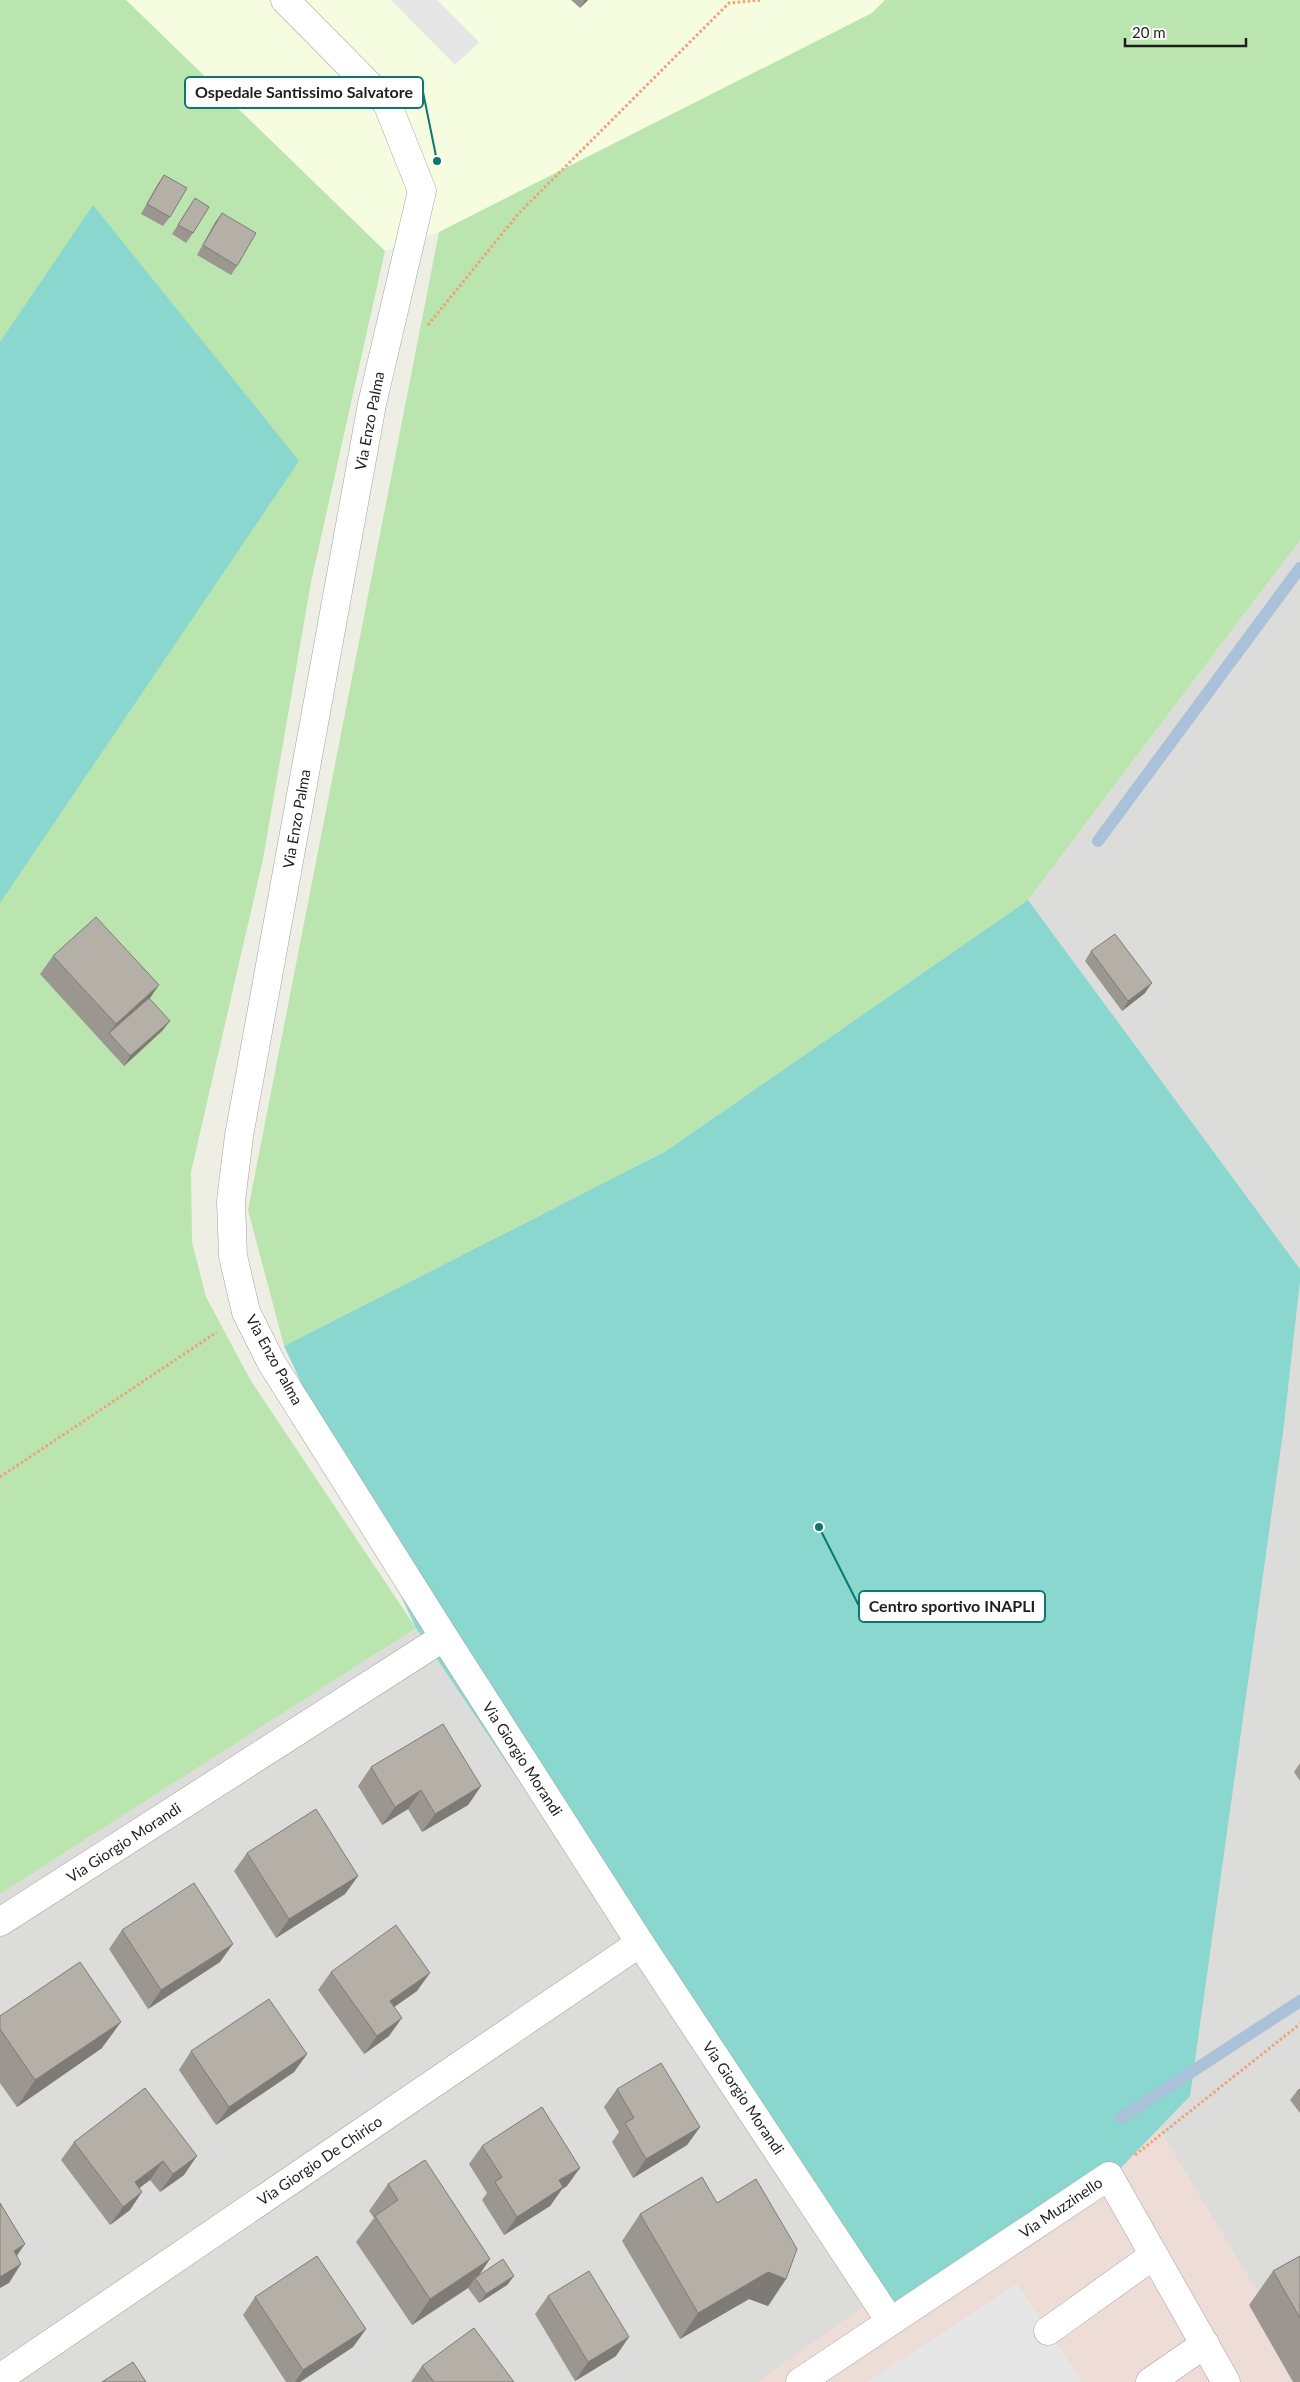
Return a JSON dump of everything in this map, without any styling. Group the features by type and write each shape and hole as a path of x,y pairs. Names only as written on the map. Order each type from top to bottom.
{"street":[{"name":"Via Enzo Palma","path":"285,0 387,104 422,191 372,404 239,1136 231,1200 233,1256 246,1312 271,1362 444,1637"},
{"name":"Via Giorgio Morandi","path":"0,1922 444,1637 640,1943 890,2321"},
{"name":"Via Giorgio De Chirico","path":"0,2378 640,1943"},
{"name":"Via Muzzinello","path":"800,2382 1109,2176 1226,2382"},
{"path":"1048,2331 1154,2255"},
{"path":"1150,2382 1205,2344"}],"path":[{"path":"424,331 519,213 729,3 762,0"},
{"path":"1109,2176 1300,2024"}],"shaded area":[{"path":"126,0 885,0 872,13 440,232 385,251"},
{"path":"391,0 437,0 479,42 455,65"},
{"path":"93,205 299,461 0,903 0,342"},
{"path":"1300,540 1300,1269 1028,900"},
{"path":"1028,900 1300,1269 1300,1281 1284,1425 1190,2096 1114,2175 890,2333 416,1628 284,1346 666,1151"},
{"path":"1300,1280 1300,2382 1114,2175 1284,1425"},
{"path":"416,1628 890,2333 821,2382 0,2382 0,1894"},
{"path":"1146,2107 1300,2362 1300,2382 757,2382"},
{"path":"1017,2284 1082,2382 867,2382"}],"green space":[{"path":"0,0 126,0 385,251 311,582 263,859 191,1172 192,1242 206,1297 251,1381 416,1628 0,1894"},
{"path":"885,0 1300,0 1300,540 1028,900 666,1151 284,1346 248,1210 439,232 872,13"}],"building":[{"path":"164,175 187,188 170,217 147,204"},
{"path":"195,198 209,207 193,233 178,225"},
{"path":"222,213 256,233 237,266 203,245"},
{"path":"96,917 159,985 116,1024 53,956"},
{"path":"1115,934 1152,983 1128,1001 1091,951"},
{"path":"149,998 170,1021 130,1056 109,1033"},
{"path":"443,1724 481,1786 435,1814 421,1790 395,1807 371,1767"},
{"path":"316,1809 358,1876 289,1919 247,1853"},
{"path":"194,1883 233,1944 161,1990 122,1930"},
{"path":"396,1925 430,1973 390,2001 402,2018 377,2036 331,1972"},
{"path":"80,1962 121,2022 35,2080 0,2029 0,2016"},
{"path":"269,1999 307,2054 229,2107 191,2051"},
{"path":"661,2063 700,2127 646,2159 625,2123 634,2118 617,2089"},
{"path":"145,2088 197,2156 173,2174 163,2161 135,2182 142,2192 123,2207 74,2142"},
{"path":"542,2107 580,2168 559,2180 563,2187 517,2217 495,2182 502,2177 482,2146"},
{"path":"425,2160 490,2259 430,2299 375,2216 398,2200 388,2184"},
{"path":"702,2177 717,2203 756,2179 797,2249 786,2279 768,2272 698,2313 640,2214"},
{"path":"0,2203 25,2244 14,2251 21,2264 0,2277"},
{"path":"317,2256 366,2329 303,2370 255,2297"},
{"path":"1300,2256 1300,2318 1273,2271"},
{"path":"503,2259 514,2276 486,2294 475,2278"},
{"path":"589,2271 629,2337 588,2362 548,2296"},
{"path":"474,2328 514,2382 434,2382 422,2366"},
{"path":"133,2362 146,2382 102,2382"}],"waterway":[{"path":"1098,841 1300,568"},
{"path":"1121,2118 1300,2001"}],"place":[{"name":"Ospedale Santissimo Salvatore","path":"437,161"},
{"name":"Centro sportivo INAPLI","path":"819,1527"}]}
